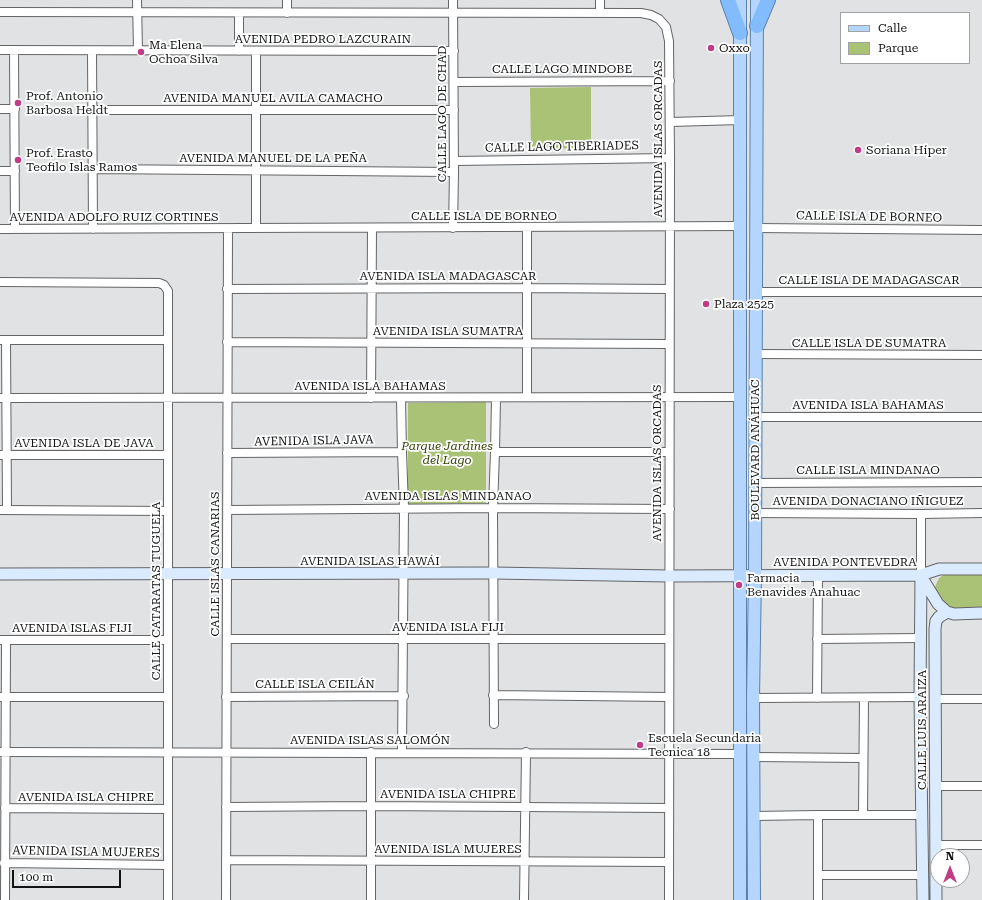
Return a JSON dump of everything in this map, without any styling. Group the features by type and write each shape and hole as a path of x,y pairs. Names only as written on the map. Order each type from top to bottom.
{"highway":[{"path":"728,0 740,33"},
{"path":"757,26 768,0"}],"main road":[{"name":"BOULEVARD ANÁHUAC","path":"740,0 740,900"},
{"name":"BOULEVARD ANÁHUAC","path":"754,900 753,698 756,354 756,0"}],"street":[{"path":"138,0 138,50"},
{"path":"287,0 287,13"},
{"name":"CALLE LAGO DE CHAD","path":"453,0 453,228"},
{"path":"0,12 600,12 600,0"},
{"name":"AVENIDA ISLAS ORCADAS","path":"600,12 641,13 651,15 659,19 666,27 670,41 669,900"},
{"path":"239,13 239,51"},
{"name":"AVENIDA PEDRO LAZCURAIN","path":"0,50 454,51"},
{"path":"14,50 15,229"},
{"path":"92,50 93,229"},
{"path":"256,51 256,228"},
{"name":"CALLE LAGO MINDOBE","path":"454,82 670,81"},
{"path":"0,109 15,109"},
{"name":"AVENIDA MANUEL AVILA CAMACHO","path":"92,110 454,110"},
{"path":"670,122 740,120"},
{"name":"CALLE LAGO TIBERIADES","path":"454,161 670,158"},
{"name":"AVENIDA MANUEL DE LA PEÑA","path":"92,170 454,172"},
{"path":"0,171 15,171"},
{"name":"CALLE ISLA DE BORNEO","path":"228,229 741,226"},
{"path":"527,227 527,397"},
{"path":"371,398 372,228"},
{"name":"CALLE ISLA DE BORNEO","path":"756,228 982,230"},
{"name":"AVENIDA ADOLFO RUIZ CORTINES","path":"0,229 228,229"},
{"name":"CALLE ISLAS CANARIAS","path":"226,900 228,229"},
{"name":"CALLE CATARATAS TUGUELA","path":"0,282 162,284 168,291 168,900"},
{"name":"AVENIDA ISLA MADAGASCAR","path":"228,289 669,289"},
{"name":"CALLE ISLA DE MADAGASCAR","path":"756,292 982,292"},
{"path":"168,340 3,340 3,510 168,511"},
{"name":"AVENIDA ISLA SUMATRA","path":"227,342 669,344"},
{"name":"CALLE ISLA DE SUMATRA","path":"756,354 982,355"},
{"name":"AVENIDA ISLA BAHAMAS","path":"3,398 740,397"},
{"path":"401,398 404,508 404,696 402,752"},
{"path":"494,724 493,508 496,452 496,398"},
{"name":"AVENIDA ISLA BAHAMAS","path":"755,417 982,417"},
{"name":"AVENIDA ISLA JAVA","path":"227,453 402,452"},
{"path":"496,452 669,452"},
{"name":"AVENIDA ISLA DE JAVA","path":"3,455 168,455"},
{"name":"CALLE ISLA MINDANAO","path":"755,483 982,482"},
{"name":"AVENIDA ISLAS MINDANAO","path":"227,510 404,508 670,509"},
{"name":"AVENIDA DONACIANO IÑIGUEZ","path":"755,513 982,513"},
{"name":"CALLE LUIS ARAIZA","path":"921,514 920,697 923,900"},
{"name":"AVENIDA PONTEVEDRA","path":"739,576 921,575 939,569 982,569"},
{"name":"AVENIDA ISLAS HAWÁI","path":"0,574 493,573 739,576"},
{"path":"921,575 938,604 947,612 954,614 982,613"},
{"path":"817,698 816,639 818,576"},
{"name":"CALLE LUIS ARAIZA","path":"936,900 935,629 938,616 947,612"},
{"name":"AVENIDA ISLA FIJI","path":"226,639 669,638"},
{"path":"816,639 921,638"},
{"path":"3,640 5,900"},
{"name":"AVENIDA ISLAS FIJI","path":"3,640 168,640"},
{"path":"493,695 669,697"},
{"name":"CALLE ISLA CEILÁN","path":"226,697 404,696"},
{"path":"3,697 168,697"},
{"path":"753,698 920,697"},
{"path":"863,815 864,698"},
{"path":"935,699 982,699"},
{"path":"921,731 935,731"},
{"name":"AVENIDA ISLAS SALOMÓN","path":"3,752 526,752 739,754"},
{"path":"371,752 371,900"},
{"path":"524,900 526,752"},
{"path":"754,757 863,758"},
{"path":"935,786 982,786"},
{"name":"AVENIDA ISLA CHIPRE","path":"226,807 371,806 669,808"},
{"name":"AVENIDA ISLA CHIPRE","path":"5,808 168,809"},
{"path":"818,815 818,900"},
{"path":"754,816 922,815"},
{"path":"935,846 982,845"},
{"name":"AVENIDA ISLA MUJERES","path":"226,860 669,862"},
{"name":"AVENIDA ISLA MUJERES","path":"4,863 168,865"},
{"path":"818,875 923,875"}],"green space":[{"path":"591,87 591,148 531,149 530,88"},
{"name":"Parque Jardines del Lago","path":"486,402 486,503 408,504 408,403"},
{"path":"950,571 982,571 982,610 948,609 935,592 935,587 939,578"}],"place":[{"name":"Oxxo","path":"711,48"},
{"name":"Ma Elena Ochoa Silva","path":"141,52"},
{"name":"Prof. Antonio Barbosa Heldt","path":"18,103"},
{"name":"Soriana Híper","path":"858,150"},
{"name":"Prof. Erasto Teofilo Islas Ramos","path":"18,160"},
{"name":"Plaza 2525","path":"706,304"},
{"name":"Farmacia Benavides Anahuac","path":"739,585"},
{"name":"Escuela Secundaria Tecnica 18","path":"640,745"}]}
